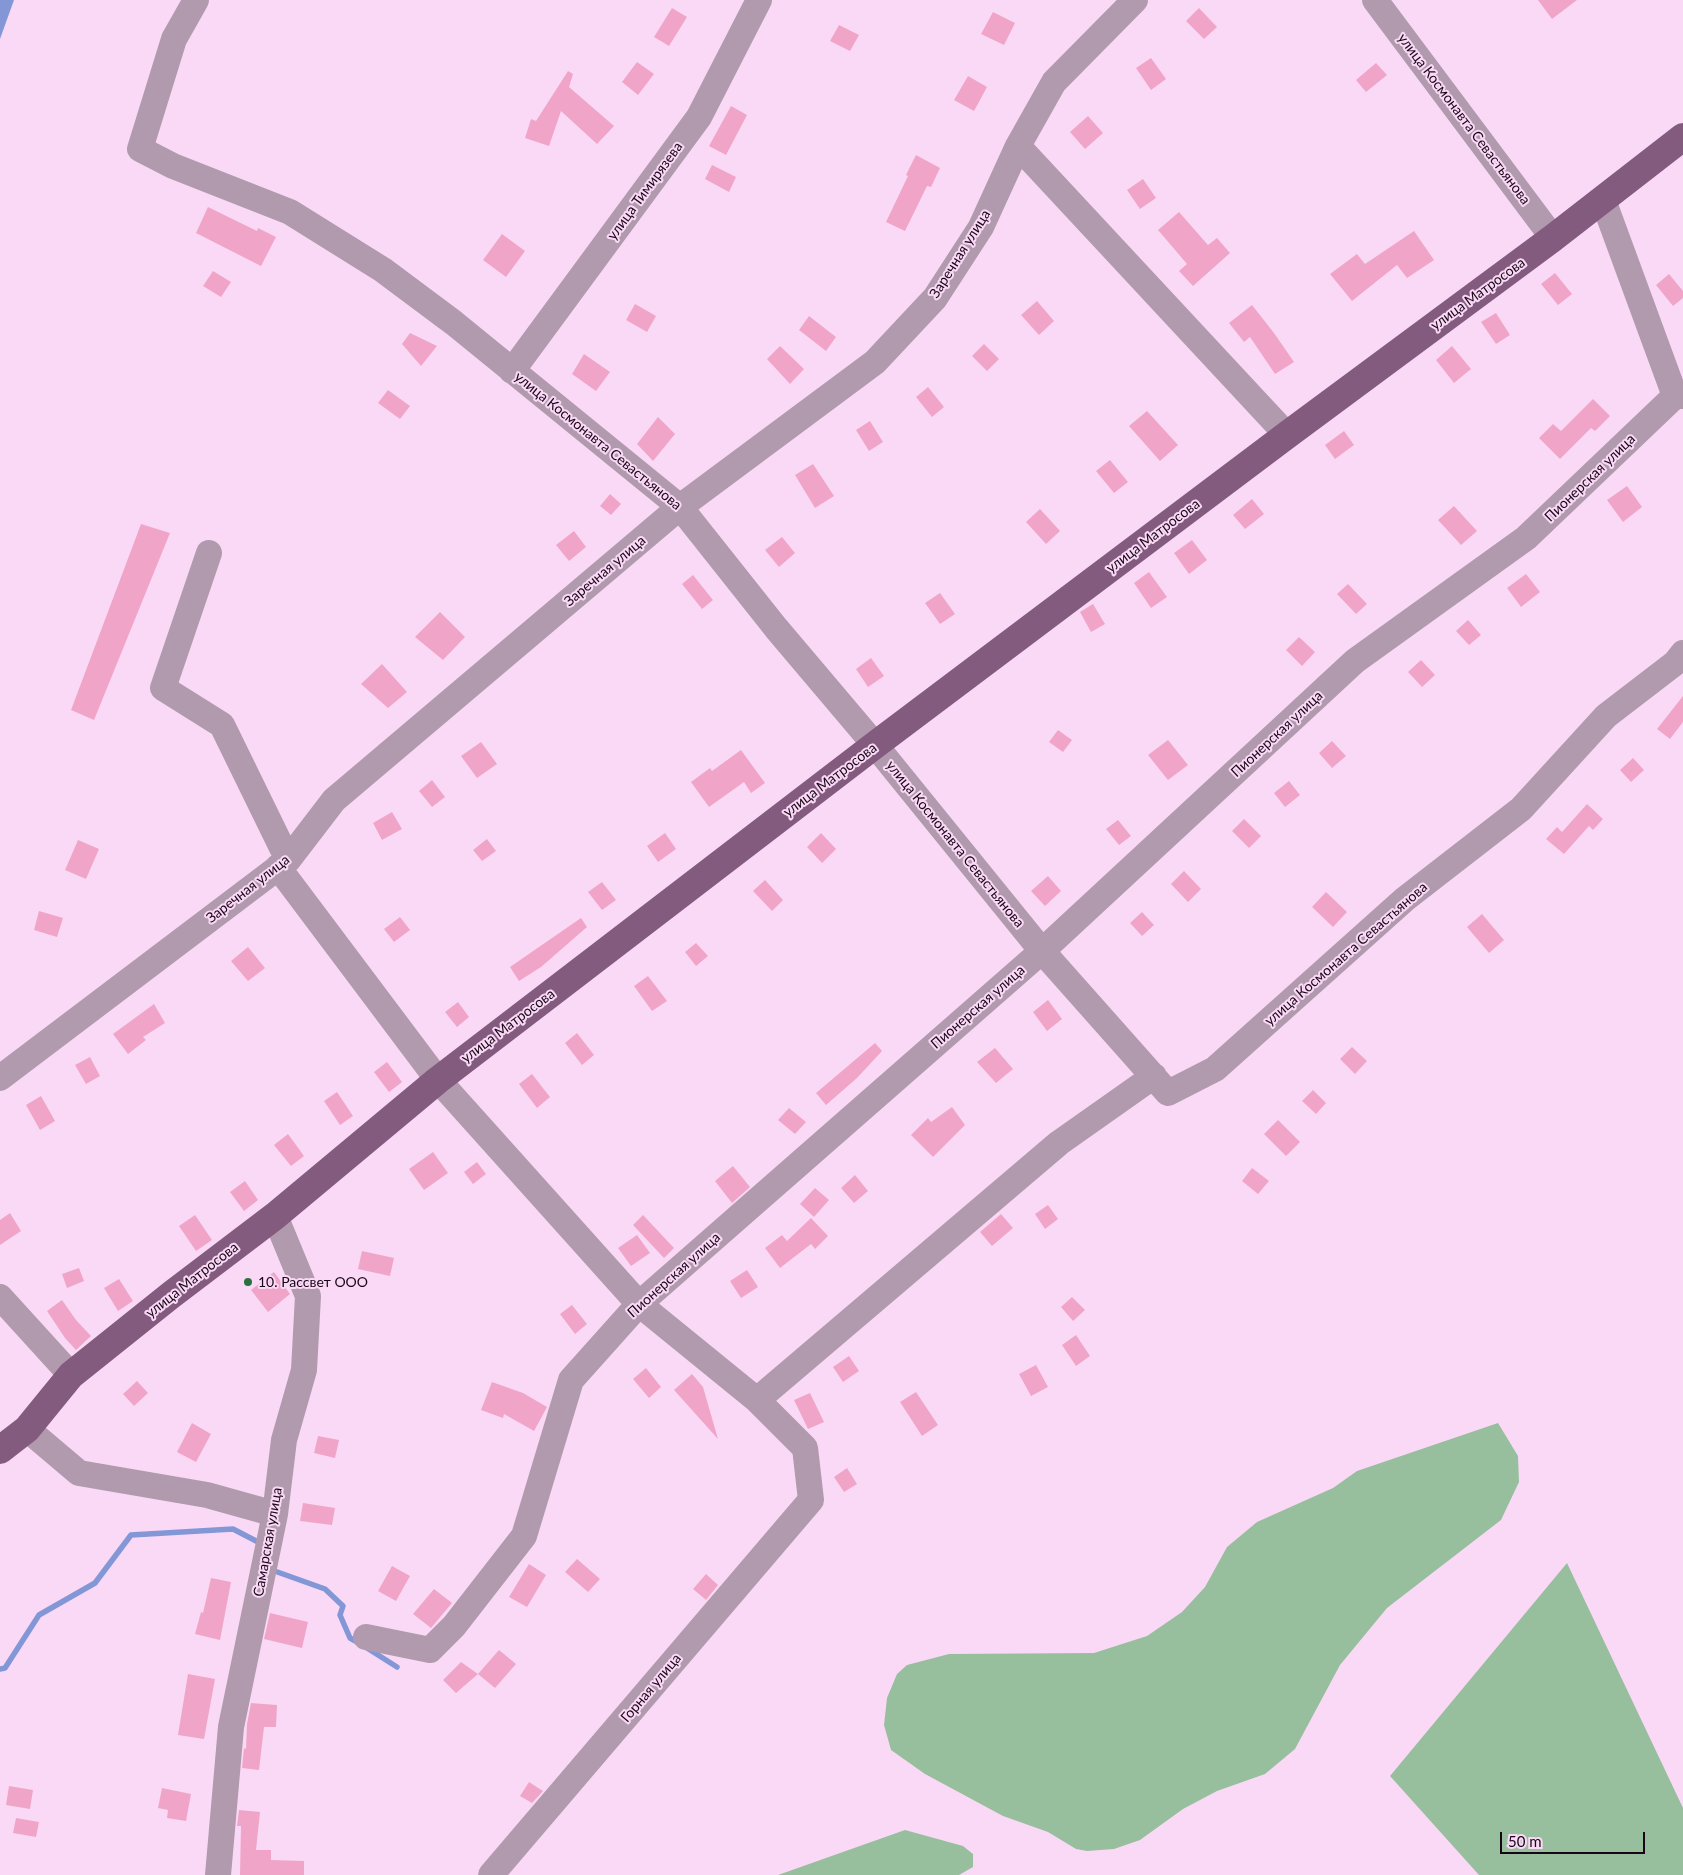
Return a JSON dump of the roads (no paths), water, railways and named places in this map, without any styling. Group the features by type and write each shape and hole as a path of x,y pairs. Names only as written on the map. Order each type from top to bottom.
{"main road":[{"name":"улица Матросова","path":"0,1450 27,1429 72,1375 171,1295 275,1216 438,1080 875,745 1287,435 1553,238 1683,137"}],"street":[{"name":"улица Космонавта Севастьянова","path":"196,0 174,39 140,150 173,166 290,212 383,270 454,323 680,507 776,628 875,745 1042,951 1168,1093 1215,1069 1405,900 1521,808 1606,716 1675,663 1683,653"},
{"name":"улица Тимирязева","path":"512,371 699,117 760,0"},
{"name":"Заречная улица","path":"0,1078 283,864 334,800 680,507 875,362 935,298 981,227 1018,146 1054,82 1135,0"},
{"name":"улица Космонавта Севастьянова","path":"1375,0 1553,238"},
{"path":"1018,146 1287,435"},
{"path":"1603,200 1679,396"},
{"name":"Пионерская улица","path":"366,1637 430,1650 454,1626 524,1536 571,1380 639,1304 1042,951 1355,661 1526,538 1679,396"},
{"path":"209,553 163,688 222,725 283,864 438,1080 639,1304 757,1400 1059,1143 1154,1076"},
{"name":"Самарская улица","path":"218,1875 230,1727 275,1514 284,1440 304,1370 308,1296 275,1216"},
{"path":"0,1297 72,1375"},
{"name":"Горная улица","path":"491,1875 811,1500 805,1448 757,1400"},
{"path":"27,1429 79,1473 206,1495 275,1514"}],"water":[{"path":"0,0 14,0 0,39"}],"waterway":[{"path":"0,1669 5,1668 39,1615 95,1583 131,1535 233,1529 260,1543 259,1545"},
{"path":"269,1569 325,1589 343,1606 340,1615 350,1638 359,1643"},
{"path":"367,1648 397,1667"}],"place":[{"name":"10. Рассвет ООО","path":"248,1282"}]}
